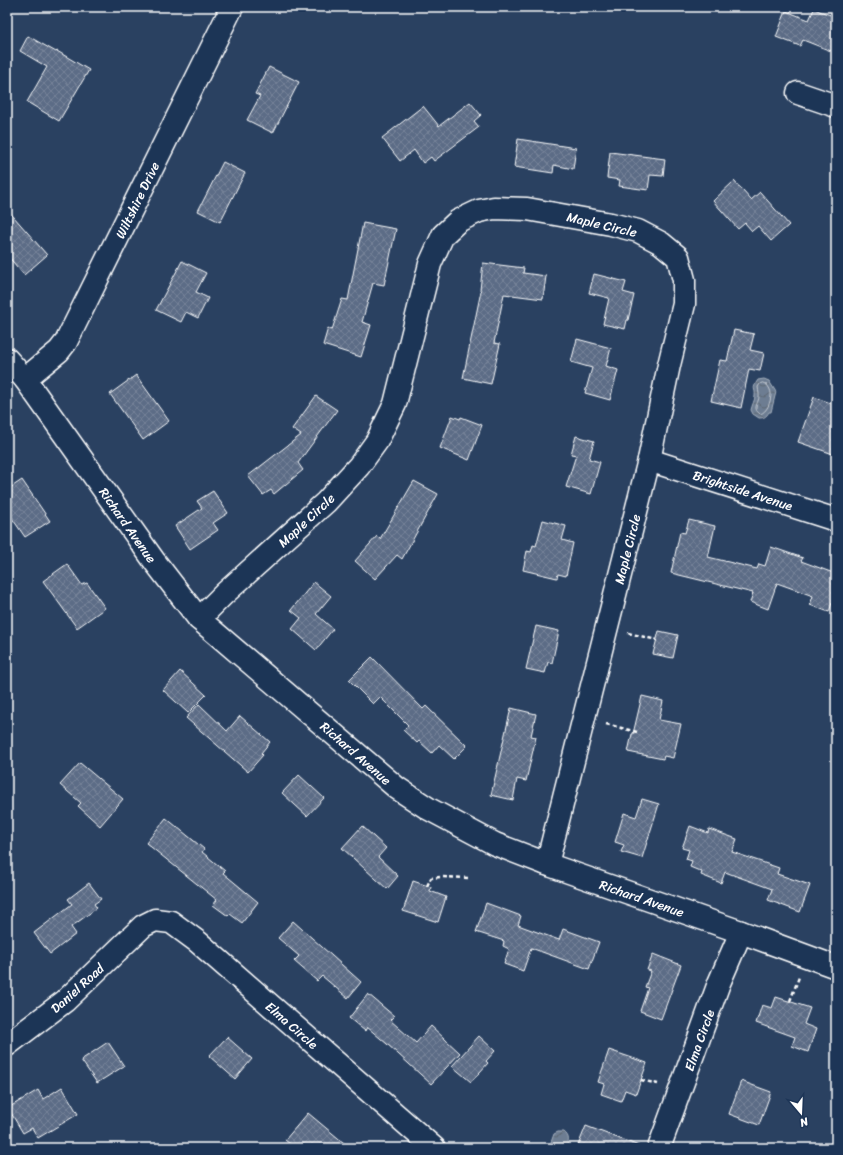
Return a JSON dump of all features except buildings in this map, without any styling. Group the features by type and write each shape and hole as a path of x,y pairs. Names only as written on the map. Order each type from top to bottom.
{"street":[{"name":"Wiltshire Drive","path":"25,380 59,352 66,342 232,7"},
{"path":"798,93 836,106"},
{"name":"Maple Circle","path":"199,619 224,594 326,502 359,466 374,445 395,404 430,264 443,235 458,221 479,212 494,208 527,209 611,224 638,231 661,243 678,257 684,280 684,304 669,365 649,460 547,864"},
{"name":"Richard Avenue","path":"7,359 25,380 154,562 199,619 397,788 429,810 495,844 836,967"},
{"name":"Brightside Avenue","path":"649,460 836,520"},
{"name":"Elma Circle","path":"143,926 155,920 171,922 198,942 434,1148"},
{"name":"Daniel Road","path":"7,1045 65,1001 143,926"},
{"name":"Elma Circle","path":"659,1148 719,984 741,932"}],"path":[{"path":"626,639 628,633 657,640"},
{"path":"606,724 638,732"},
{"path":"427,886 431,878 469,878"},
{"path":"790,1001 800,977"},
{"path":"641,1080 664,1086"}],"water":[{"path":"764,379 769,381 776,392 771,412 769,412 765,417 759,418 753,414 751,410 755,398 755,386 758,380"},
{"path":"564,1132 568,1137 566,1148 549,1148 554,1134"}]}
